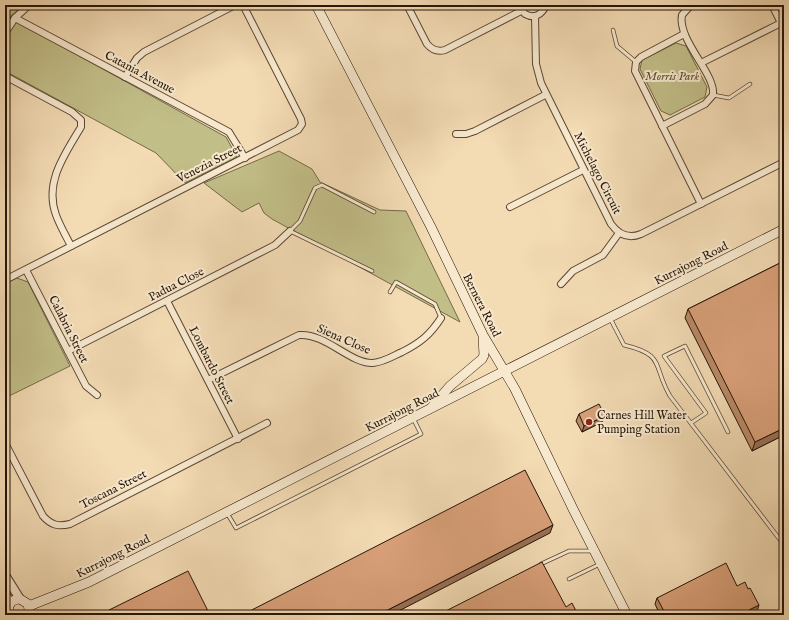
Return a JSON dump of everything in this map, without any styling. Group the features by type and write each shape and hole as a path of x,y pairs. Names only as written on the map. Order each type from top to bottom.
{"main road":[{"name":"Bernera Road","path":"316,5 431,227 483,335 505,371 546,449 600,564 626,615"},
{"name":"Kurrajong Road","path":"28,611 89,582 429,411 784,229"},
{"path":"429,411 450,386 482,359 484,355 483,335"},
{"path":"10,615 8,609 14,600 20,599 26,601 28,611"}],"street":[{"path":"5,33 15,18 29,5"},
{"path":"125,77 137,58 144,52 235,5"},
{"name":"Venezia Street","path":"5,280 298,130 302,124 301,119 243,5"},
{"path":"407,5 427,44 432,49 438,51 445,50 520,8 528,16 535,16 544,10 546,5"},
{"path":"662,126 705,104 713,95 712,87 701,63 684,34 681,23 682,15 691,5"},
{"path":"772,5 784,29"},
{"name":"Michelago Circuit","path":"535,16 537,70 545,95 611,224 619,233 630,237 637,236 784,162"},
{"name":"Catania Avenue","path":"15,18 229,132 244,158"},
{"path":"701,63 781,23"},
{"path":"684,34 644,55 636,62 637,76 701,204"},
{"path":"5,76 72,112 81,120 81,127 57,170 53,188 53,202 56,216 71,246"},
{"path":"456,134 466,134 475,131 545,95"},
{"path":"510,207 584,170"},
{"name":"Padua Close","path":"68,351 275,245 290,231"},
{"path":"561,284 573,271 603,255 619,233"},
{"name":"Calabria Street","path":"26,270 86,386 97,395"},
{"name":"Lombardo Street","path":"167,301 238,439"},
{"name":"Siena Close","path":"208,380 299,335 315,337 365,362 380,362 425,339 434,330 440,318"},
{"name":"Toscana Street","path":"5,443 43,516 50,523 59,526 70,524 268,423"},
{"path":"5,574 20,599"},
{"path":"5,593 10,604"}],"lane":[{"path":"613,30 617,46 636,62"},
{"path":"713,95 729,98 750,84"},
{"path":"372,271 300,234 290,231 300,221 315,188 322,185 374,212"},
{"path":"390,292 396,282 435,304 440,318"},
{"path":"610,318 624,345 640,349 651,356 658,363 664,385 784,545"},
{"path":"691,423 706,413 664,356 685,346 728,432"},
{"path":"227,512 236,528 421,434 413,418"},
{"path":"540,564 568,551 594,551"},
{"path":"569,579 600,564"}],"green space":[{"path":"5,5 12,5 19,9 11,16 5,28"},
{"path":"16,21 226,137 237,157 185,183 156,153 5,71 6,39 11,27"},
{"name":"Morris Park","path":"676,43 686,46 707,87 705,97 670,115 661,111 640,69 642,60"},
{"path":"279,151 312,169 320,182 380,210 406,211 460,322 272,219 264,213 259,203 242,212 204,183"},
{"path":"17,278 28,282 70,366 5,398 5,284"}],"building":[{"path":"784,261 784,428 755,442 688,309"},
{"path":"599,404 605,416 584,426 579,414"},
{"path":"525,470 553,525 378,615 242,615"},
{"path":"542,562 566,607 572,603 578,615 438,615"},
{"path":"726,563 737,586 745,582 759,605 749,610 752,615 666,615 657,598"},
{"path":"188,571 210,615 99,615"}],"place":[{"name":"Carnes Hill Water Pumping Station","path":"589,422"}]}
